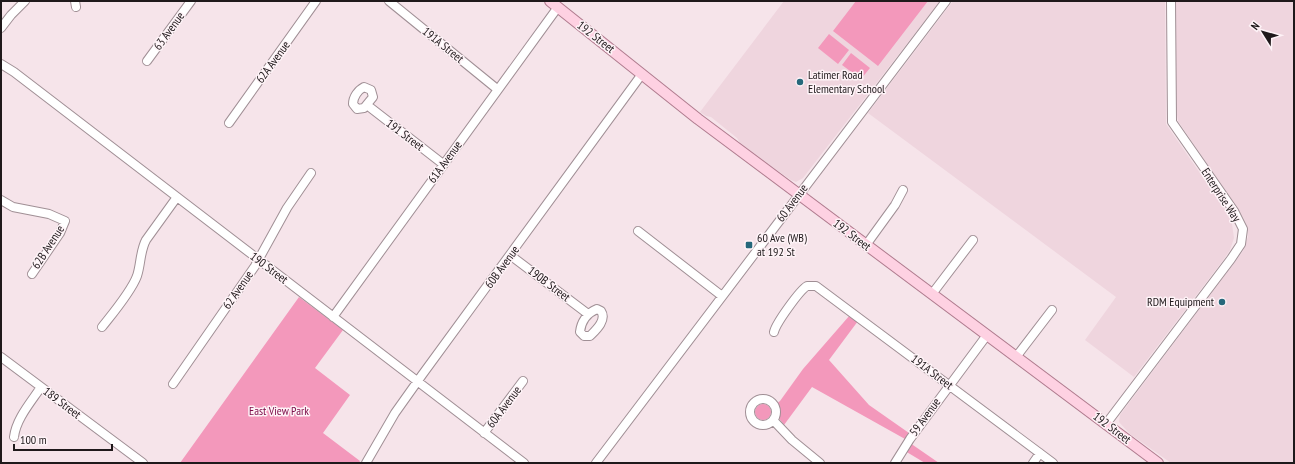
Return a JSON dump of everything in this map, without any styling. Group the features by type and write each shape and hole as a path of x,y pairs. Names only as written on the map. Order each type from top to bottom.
{"main road":[{"name":"192 Street","path":"554,4 698,119 1158,463"}],"street":[{"path":"1,28 25,1"},
{"name":"63 Avenue","path":"147,61 191,1"},
{"name":"62A Avenue","path":"229,123 316,1"},
{"name":"191A Street","path":"389,1 497,89"},
{"name":"60 Avenue","path":"596,463 798,194 946,1"},
{"name":"Enterprise Way","path":"1106,424 1231,259 1240,244 1242,228 1234,211 1172,122 1171,1"},
{"name":"61A Avenue","path":"333,317 497,89 554,4"},
{"name":"190 Street","path":"1,60 14,72 524,463"},
{"name":"190 Street","path":"1,64 14,72"},
{"name":"60B Avenue","path":"366,463 395,413 642,74"},
{"name":"191 Street","path":"367,105 443,164"},
{"name":"62 Avenue","path":"173,384 259,260 287,208 311,173"},
{"path":"866,245 895,205 903,190"},
{"path":"102,327 137,276 142,247 146,240 177,197"},
{"name":"62B Avenue","path":"1,200 13,207 49,214 65,221 60,233 32,274"},
{"path":"638,231 722,296"},
{"path":"932,294 973,240"},
{"name":"190B Street","path":"510,255 588,314"},
{"name":"191A Street","path":"774,332 781,318 802,290 807,286 816,286 1053,463"},
{"path":"1016,357 1052,310"},
{"name":"59 Avenue","path":"895,463 910,439 987,335"},
{"name":"189 Street","path":"1,357 143,463"},
{"name":"60A Avenue","path":"484,433 523,381"},
{"path":"14,437 19,420 41,387"},
{"path":"773,420 792,440 820,463"},
{"path":"1032,463 1040,453"},
{"path":"126,463 132,455"}],"shaded area":[{"name":"Latimer Road Elementary School","path":"784,1 940,1 803,178 796,182 742,146 737,138 711,117 700,112"},
{"path":"953,1 1165,1 1166,124 1229,215 1234,238 1230,250 1224,259 1134,377 1085,340 1116,297 868,113"},
{"path":"1176,1 1294,1 1294,463 1171,463 1130,434 1119,422 1120,415 1243,251 1248,237 1248,228 1243,217 1178,121 1176,109"}],"green space":[{"path":"856,1 928,1 878,66 833,31"},
{"path":"829,34 849,50 838,64 818,48"},
{"path":"851,53 870,68 861,79 842,65"},
{"name":"East View Park","path":"299,297 343,330 315,368 350,395 323,433 360,461 359,463 180,463"},
{"path":"850,315 858,321 829,360 869,405 909,433 905,439 812,387 784,425 778,417 776,404 780,401 803,369"},
{"path":"760,404 766,404 771,409 769,418 766,420 760,420 755,415 755,409"},
{"path":"910,443 939,463 925,463 905,451"}],"place":[{"name":"Latimer Road Elementary School","path":"800,82"},
{"name":"60 Ave (WB) at 192 St","path":"749,245"},
{"name":"RDM Equipment","path":"1222,302"}]}
